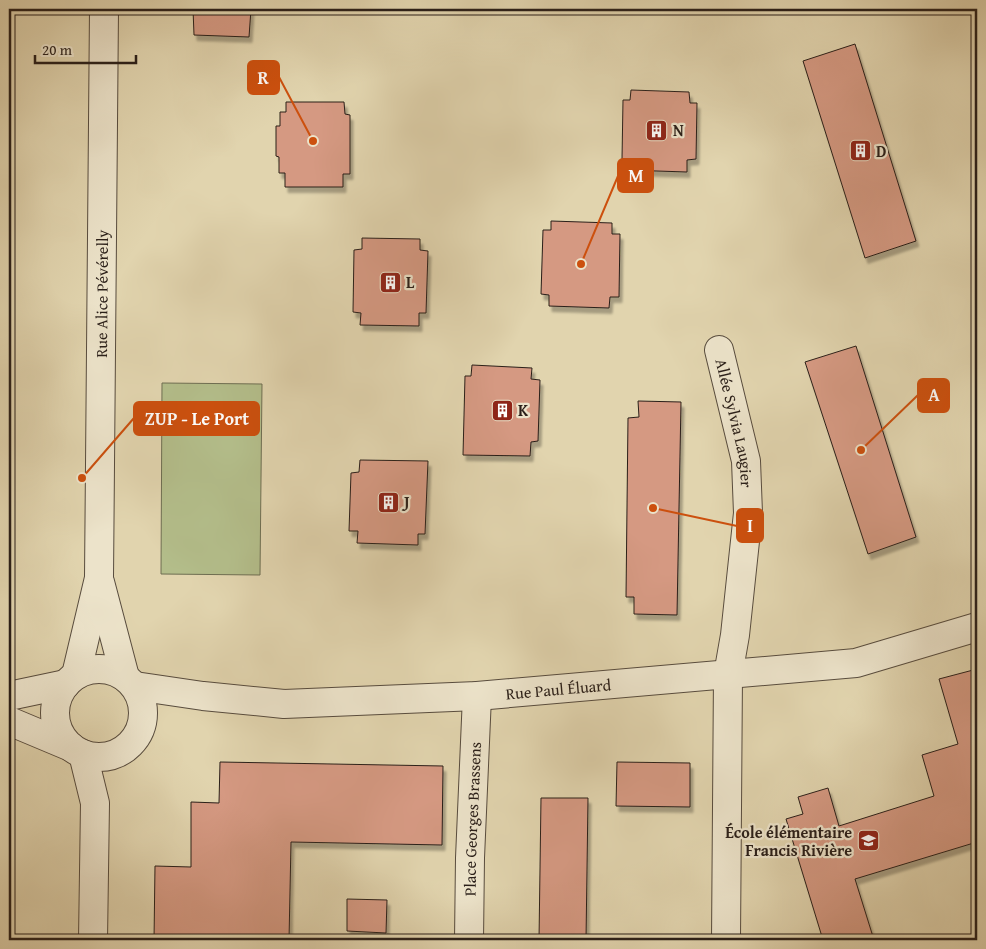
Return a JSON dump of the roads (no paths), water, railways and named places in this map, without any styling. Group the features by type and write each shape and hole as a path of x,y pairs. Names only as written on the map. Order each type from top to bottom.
{"street":[{"name":"Rue Alice Pévérelly","path":"71,680 99,578 104,9"},
{"name":"Allée Sylvia Laugier","path":"720,350 746,461 748,513 728,675 726,940"},
{"name":"Rue Alice Pévérelly","path":"99,578 130,682"},
{"name":"Rue Paul Éluard","path":"130,682 203,696 284,704 477,696 856,663 977,627"},
{"path":"9,696 71,680 88,670 101,669 114,671 130,682 140,698 143,711 142,725 135,739 125,749 112,756 97,757 9,721"},
{"path":"71,680 58,696 56,723 62,736 77,750 95,803 93,940"},
{"name":"Place Georges Brassens","path":"469,940 470,858 477,696"}],"place":[{"name":"N","path":"657,130"},
{"name":"R","path":"313,141"},
{"name":"D","path":"860,151"},
{"name":"M","path":"581,264"},
{"name":"L","path":"390,282"},
{"name":"K","path":"502,410"},
{"name":"A","path":"861,450"},
{"name":"ZUP - Le Port","path":"82,478"},
{"name":"J","path":"388,502"},
{"name":"I","path":"653,508"},
{"name":"École élémentaire Francis Rivière","path":"868,841"}]}
